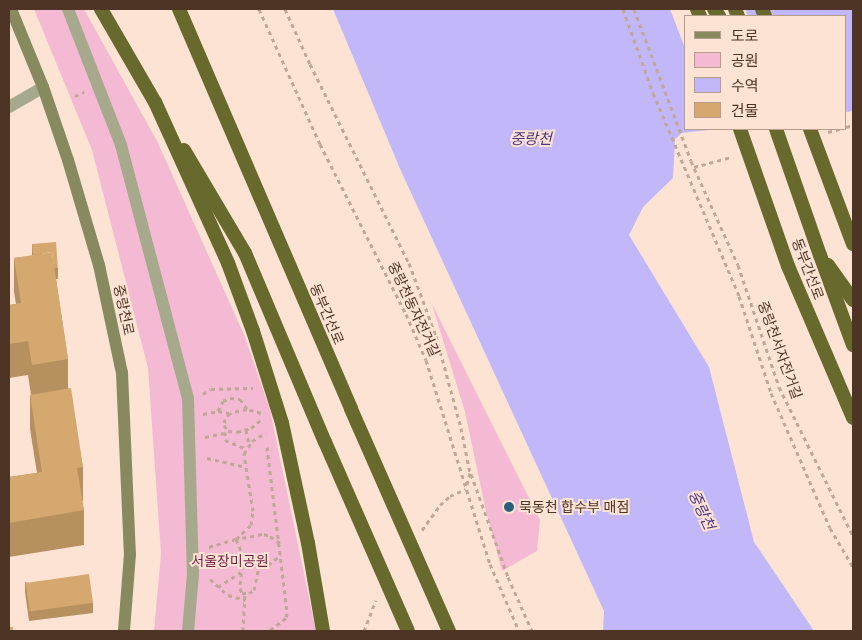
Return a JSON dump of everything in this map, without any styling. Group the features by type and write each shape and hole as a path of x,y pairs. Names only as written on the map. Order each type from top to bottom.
{"highway":[{"path":"101,9 155,102 211,192 245,253 324,442 408,631"},
{"name":"동부간선로","path":"179,9 449,631"},
{"path":"155,102 228,263 270,384 282,423 306,534 322,631"},
{"name":"동부간선로","path":"740,130 788,266 853,418"},
{"path":"776,130 853,344"},
{"path":"810,130 853,244"},
{"path":"820,255 853,300"}],"main road":[{"name":"중랑천로","path":"11,9 42,86 68,160 99,265 122,373 130,554 124,631"}],"street":[{"path":"68,9 121,145 188,398 193,574 188,631"},
{"path":"9,106 42,86"}],"path":[{"name":"중랑천동자전거길","path":"259,9 320,144 394,290 426,360 490,564 519,631"},
{"path":"285,9 310,64 409,263 436,336 470,473 508,577 532,631"},
{"path":"623,9 682,164 738,296 771,393 830,528 853,567"},
{"name":"중랑천서자전거길","path":"634,9 694,167 738,265 779,387 853,536"},
{"path":"199,399 211,389 251,388 255,390 256,395"},
{"path":"218,411 220,404 230,398 240,400 247,409"},
{"path":"259,406 266,433 282,555 287,615 269,631"},
{"path":"198,411 200,415 218,411 230,413 247,409 261,413"},
{"path":"230,413 224,422 227,430 224,436 225,440 246,449"},
{"path":"227,430 232,432 246,430 263,419"},
{"path":"246,430 249,444"},
{"path":"236,539 251,525 253,517 245,468 246,449 249,444 266,433"},
{"path":"190,454 245,468"},
{"path":"466,489 470,473"},
{"path":"192,551 262,534 268,535 280,543"},
{"path":"236,539 248,563 259,566 272,563 282,555"},
{"path":"243,554 241,591 246,594"},
{"path":"246,594 254,590 259,566"},
{"path":"218,587 242,572"},
{"path":"208,573 218,587 232,597 245,600"},
{"path":"243,631 246,594"}],"green space":[{"name":"서울장미공원","path":"34,9 84,9 158,143 245,337 270,410 316,631 154,631 161,554 148,368 92,150"},
{"path":"432,304 540,520 537,551 502,571 486,511 465,412"}],"water":[{"name":"중랑천","path":"333,9 853,9 853,111 847,112 847,15 684,15 684,130 708,130 682,133 675,139 673,178 643,207 629,235 709,367 754,542 814,631 603,631 604,611 401,171"}],"pier":[{"path":"670,9 745,9 748,15 684,15 684,46"}],"building":[{"path":"56,242 58,268 54,268 52,252 33,255 32,244"},
{"path":"52,252 68,359 32,365 28,341 9,344 9,305 21,303 14,258"},
{"path":"71,388 83,467 77,468 84,510 9,523 9,477 42,472 30,395"},
{"path":"89,574 93,603 30,612 26,583"},
{"path":"9,627 13,627 13,631 9,631"}],"place":[{"name":"묵동천 합수부 매점","path":"509,507"}]}
